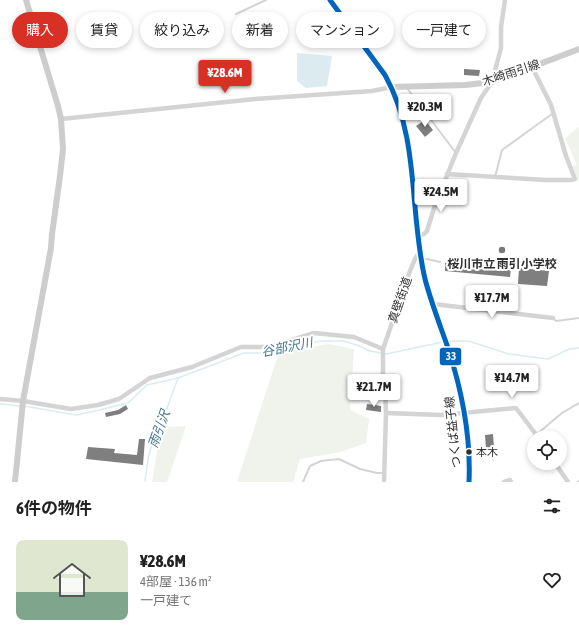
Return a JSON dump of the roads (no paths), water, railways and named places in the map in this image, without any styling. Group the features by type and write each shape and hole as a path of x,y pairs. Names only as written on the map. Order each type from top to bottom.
{"main road":[{"name":"つくば益子線","path":"330,0 375,59 392,88 400,108 407,136 412,168 420,251 425,278 455,370 464,413 468,444 468,482"}],"street":[{"path":"15,482 23,401 51,248 62,156 61,119 26,0"},
{"path":"419,236 427,231 434,208 456,153 481,98 492,82 500,48 505,0"},
{"name":"木崎雨引線","path":"392,88 465,85 492,82 579,49"},
{"path":"447,174 546,180 575,179 566,156 548,98 532,67"},
{"path":"61,119 255,99 372,91 392,88"},
{"name":"真壁街道","path":"386,413 383,350 414,259 420,251"},
{"path":"433,304 553,318"},
{"path":"0,400 23,401 71,409 105,403 119,399 150,378 186,369 241,347 270,347 314,333 354,337 383,350"},
{"path":"384,482 386,413 441,415 516,408 532,430"},
{"path":"560,470 568,482"},
{"path":"504,482 510,480 511,482"}],"lane":[{"path":"240,12 266,0"},
{"path":"406,87 456,153"},
{"path":"495,177 502,150 553,113"},
{"path":"422,259 427,258 440,262"},
{"path":"553,318 556,321 579,318"},
{"path":"544,430 562,413 579,403"},
{"path":"303,482 310,466 321,461 338,459 360,469 384,473"}],"waterway":[{"name":"谷部沢川","path":"24,406 76,415 95,411 128,403 147,385 178,378 244,353 265,353 301,344 321,341 343,341 370,351 386,354 443,342"},
{"name":"谷部沢川","path":"448,341 468,341 509,354 548,359 569,349 579,348"},
{"name":"雨引沢","path":"145,482 148,459 153,439 162,422 178,378"},
{"name":"谷部沢川","path":"0,404 20,406"}],"place":[{"name":"桜川市立 雨引小学校","path":"502,250"},
{"name":"本木","path":"469,452"}]}
